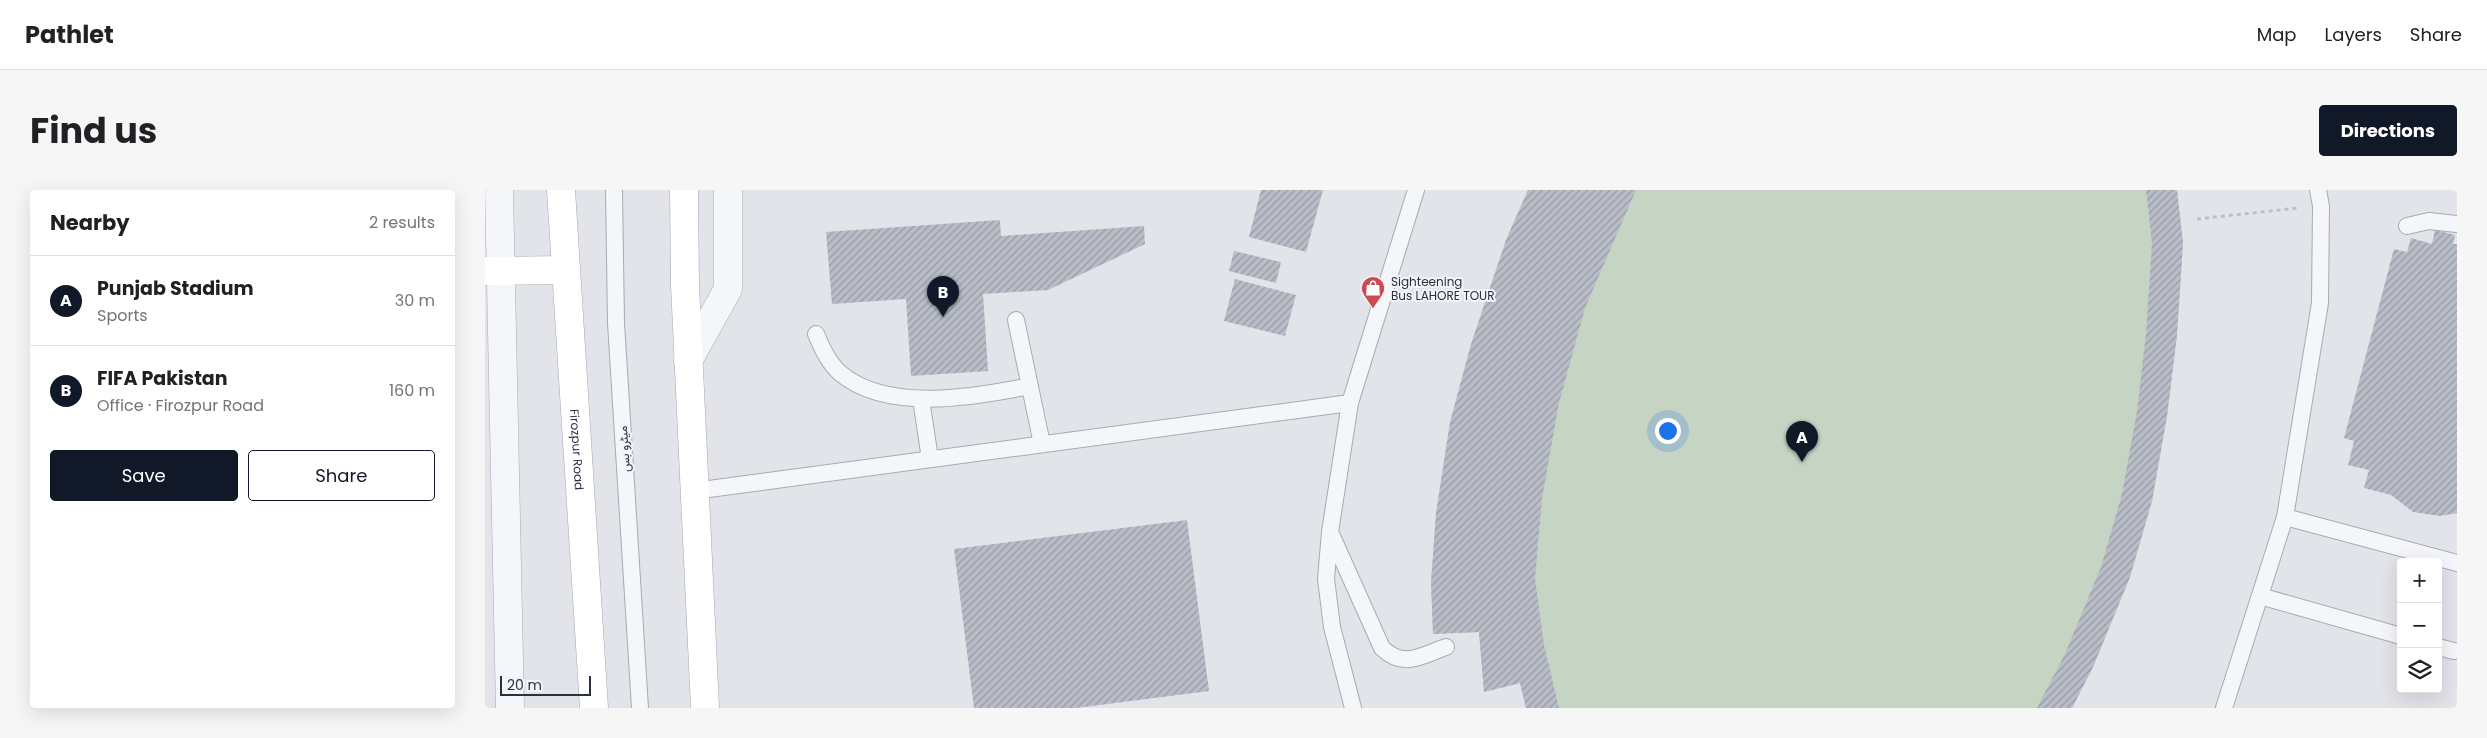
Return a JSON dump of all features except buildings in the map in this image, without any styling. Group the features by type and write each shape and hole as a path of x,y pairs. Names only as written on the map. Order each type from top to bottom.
{"main road":[{"name":"Firozpur Road","path":"561,190 594,708"},
{"path":"684,190 688,362 705,708"},
{"path":"492,271 565,270"}],"street":[{"path":"499,190 492,271 510,708"},
{"path":"688,362 729,290 728,190"}],"lane":[{"name":"میٹرو بس","path":"614,190 616,322 640,708"},
{"path":"1353,708 1332,627 1326,579 1330,532 1350,403 1416,190"},
{"path":"2224,708 2285,517 2320,303 2319,198"},
{"path":"2407,226 2429,221 2457,224"},
{"path":"1016,320 1042,444"},
{"path":"816,334 825,355 840,373 859,384 887,394 921,399 995,393 1030,386"},
{"path":"921,399 930,459"},
{"path":"694,491 1350,403"},
{"path":"2285,517 2457,563"},
{"path":"1330,532 1381,648 1392,658 1408,661 1446,647"},
{"path":"2260,596 2397,635"}],"path":[{"path":"2197,219 2319,198"}],"green space":[{"path":"1528,190 2177,190 2183,243 2177,335 2167,416 2152,501 2130,577 2093,667 2072,708 1526,708 1520,683 1484,692 1479,632 1433,634 1431,582 1436,514 1506,240"}],"place":[{"name":"Sighteening Bus LAHORE TOUR","path":"1373,309"},
{"name":"FIFA Pakistan","path":"943,317"},
{"name":"Punjab Stadium","path":"1802,462"}]}
